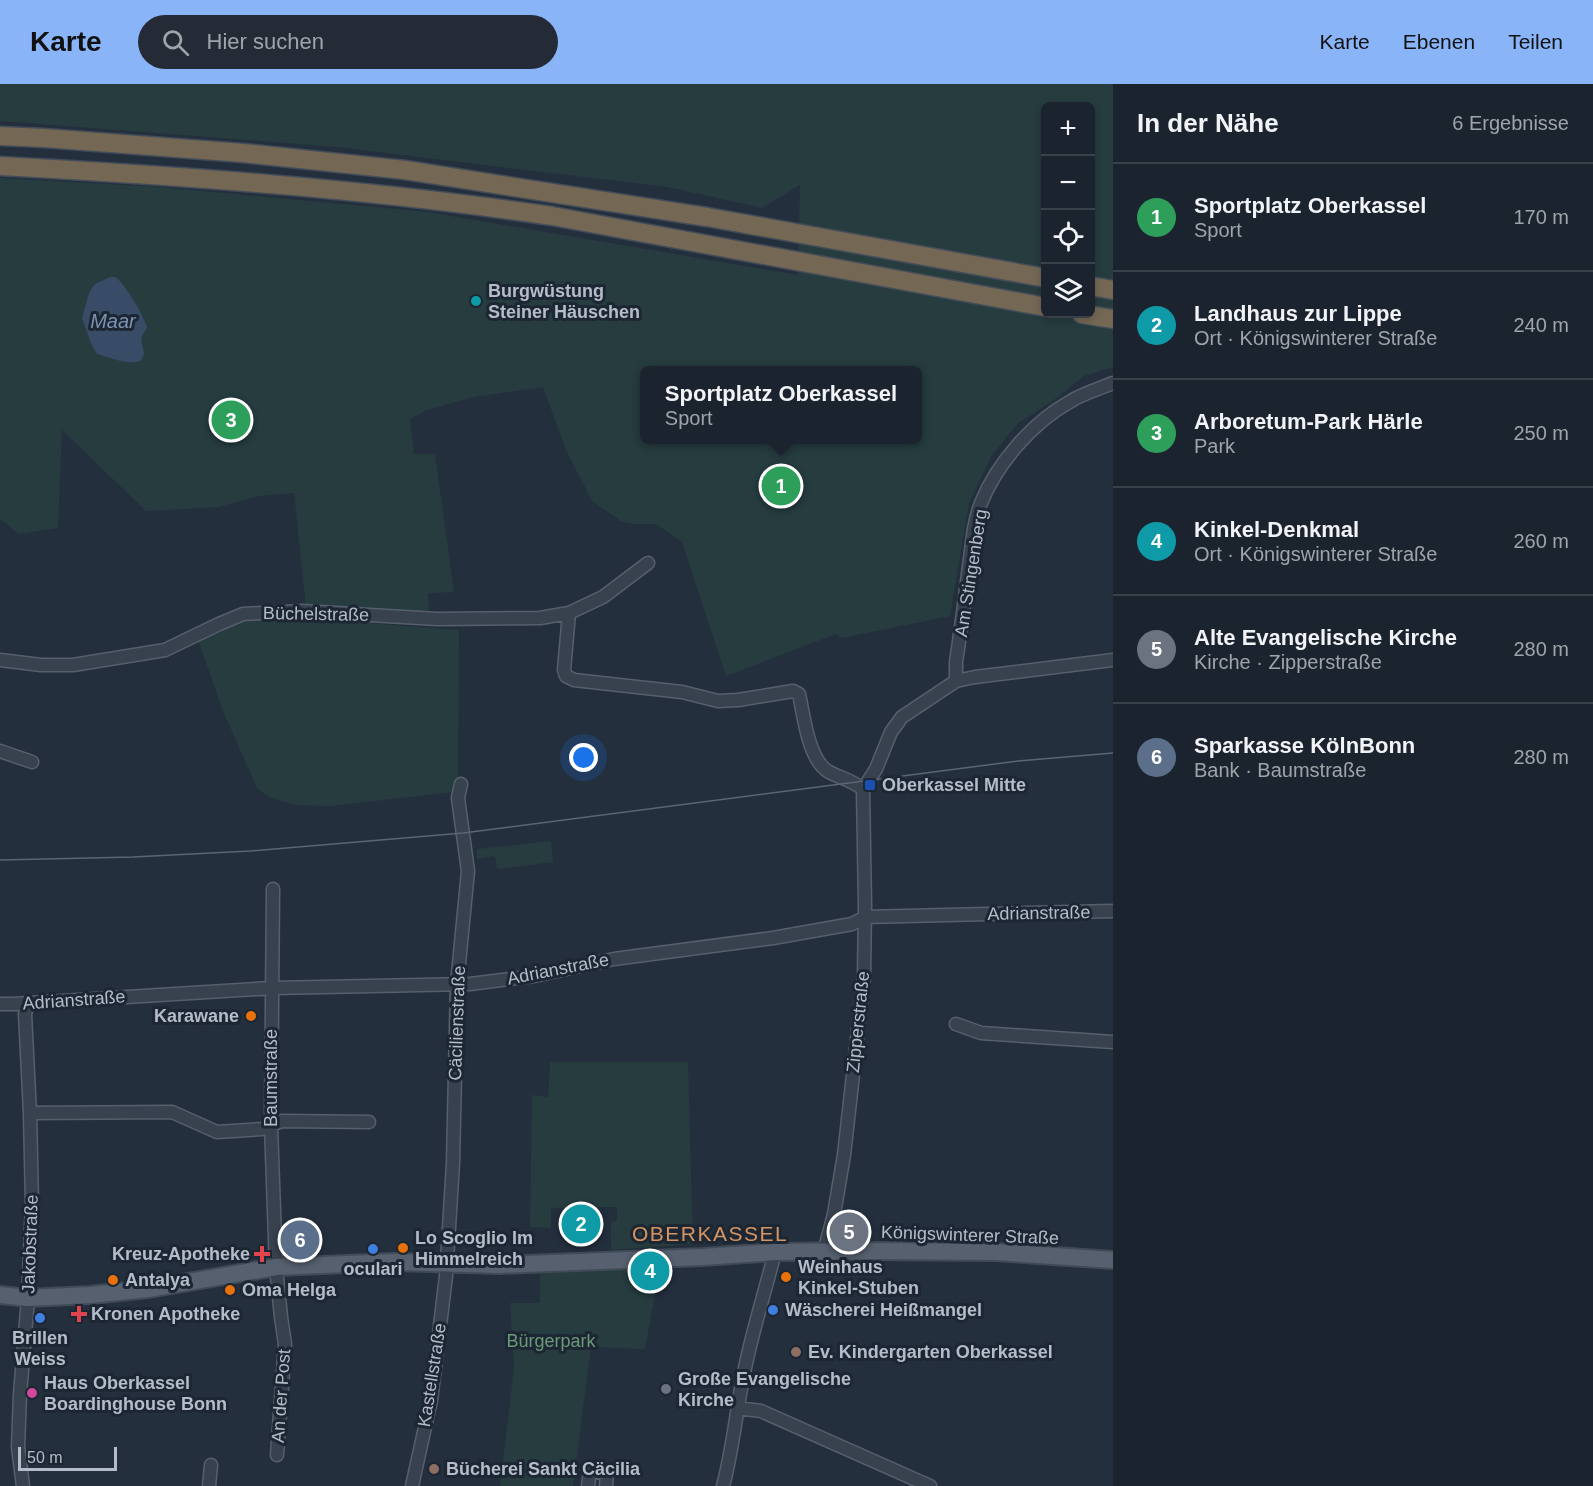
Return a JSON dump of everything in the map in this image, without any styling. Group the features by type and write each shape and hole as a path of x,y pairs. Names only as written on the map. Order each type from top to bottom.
{"highway":[{"path":"0,136 243,153 405,170 707,218 1041,277"},
{"path":"0,166 231,181 475,205 552,216 1041,306"},
{"path":"1095,287 1113,290"},
{"path":"1095,316 1113,319"}],"main road":[{"name":"Königswinterer Straße","path":"0,1295 28,1298 90,1295 276,1267 394,1262 446,1262 473,1265 559,1263 775,1252 996,1252 1113,1260"}],"street":[{"name":"Am Stingenberg","path":"956,681 956,662 973,537 981,504 997,473 1023,439 1051,414 1070,401 1113,383"},
{"name":"Büchelstraße","path":"0,660 41,665 73,665 165,650 243,614 302,611 437,619 540,618 569,613 588,605 603,597 648,563"},
{"path":"569,613 564,670 566,676 574,680 682,692 717,701 793,692 799,694 812,748 819,762 827,771 863,789 876,769 891,732 902,717 956,681 1113,660"},
{"path":"0,751 32,762"},
{"name":"Cäcilienstraße","path":"446,1262 453,1163 457,984 468,871 458,798 461,784"},
{"name":"Zipperstraße","path":"824,1252 834,1215 844,1155 864,977 863,789"},
{"name":"Baumstraße","path":"273,889 271,1126 276,1267"},
{"name":"Adrianstraße","path":"0,1004 272,988 470,984 534,976 614,959 773,938 852,924 865,917 1113,911"},
{"name":"Jakobstraße","path":"23,1486 18,1447 32,1204 25,1014 28,1003"},
{"path":"956,1024 981,1033 1113,1042"},
{"path":"30,1113 172,1112 217,1131 262,1129 282,1121 369,1122"},
{"path":"723,1486 731,1457 745,1369 775,1252"},
{"name":"Kastellstraße","path":"412,1486 430,1400 446,1262"},
{"name":"An der Post","path":"276,1267 285,1344 277,1455"},
{"path":"737,1408 761,1412 930,1486"},
{"path":"209,1486 211,1465"},
{"path":"588,1486 590,1471 607,1473 606,1486"}],"green space":[{"path":"0,84 1113,84 1113,367 1084,376 1050,403 1018,423 992,455 969,503 950,616 842,638 836,634 726,676 682,542 656,524 622,522 592,501 566,450 543,387 474,397 427,410 410,419 414,454 435,454 454,592 428,593 429,616 306,608 294,493 259,496 218,507 146,511 62,430 58,528 19,534 0,519 0,178 160,187 428,212 798,275 800,185 762,208 667,187 337,147 0,121"},
{"path":"249,617 303,618 459,630 458,783 454,792 330,806 295,805 269,797 257,788 223,711 198,640"},
{"path":"551,841 553,862 497,869 495,856 477,859 477,849"},
{"path":"550,1062 688,1062 693,1244 611,1250 611,1222 617,1221 617,1207 595,1207 593,1203 590,1207 551,1208 551,1228 530,1227 532,1095 548,1097"},
{"name":"Bürgerpark","path":"660,1266 645,1349 591,1347 573,1486 500,1486 514,1367 510,1303 540,1303 540,1272"}],"water":[{"name":"Maar","path":"110,277 116,277 125,288 138,307 147,327 141,338 144,354 141,361 125,362 97,354 91,343 82,318 89,293 95,284"}],"tram line":[{"path":"0,860 250,851 463,833 1018,761 1113,753"}],"place":[{"name":"Burgwüstung Steiner Häuschen","path":"476,301"},
{"name":"Arboretum-Park Härle","path":"231,420"},
{"name":"Sportplatz Oberkassel","path":"781,486"},
{"name":"Oberkassel Mitte","path":"870,785"},
{"name":"Karawane","path":"251,1016"},
{"name":"Landhaus zur Lippe","path":"581,1224"},
{"name":"Alte Evangelische Kirche","path":"849,1232"},
{"name":"Sparkasse KölnBonn","path":"300,1240"},
{"name":"Lo Scoglio Im Himmelreich","path":"403,1248"},
{"name":"oculari","path":"373,1249"},
{"name":"Kreuz-Apotheke","path":"262,1254"},
{"name":"Kinkel-Denkmal","path":"650,1271"},
{"name":"Weinhaus Kinkel-Stuben","path":"786,1277"},
{"name":"Antalya","path":"113,1280"},
{"name":"Oma Helga","path":"230,1290"},
{"name":"Wäscherei Heißmangel","path":"773,1310"},
{"name":"Kronen Apotheke","path":"79,1314"},
{"name":"Brillen Weiss","path":"40,1318"},
{"name":"Ev. Kindergarten Oberkassel","path":"796,1352"},
{"name":"Große Evangelische Kirche","path":"666,1389"},
{"name":"Haus Oberkassel Boardinghouse Bonn","path":"32,1393"},
{"name":"Bücherei Sankt Cäcilia","path":"434,1469"}],"district":[{"name":"OBERKASSEL","path":"710,1233"}]}
